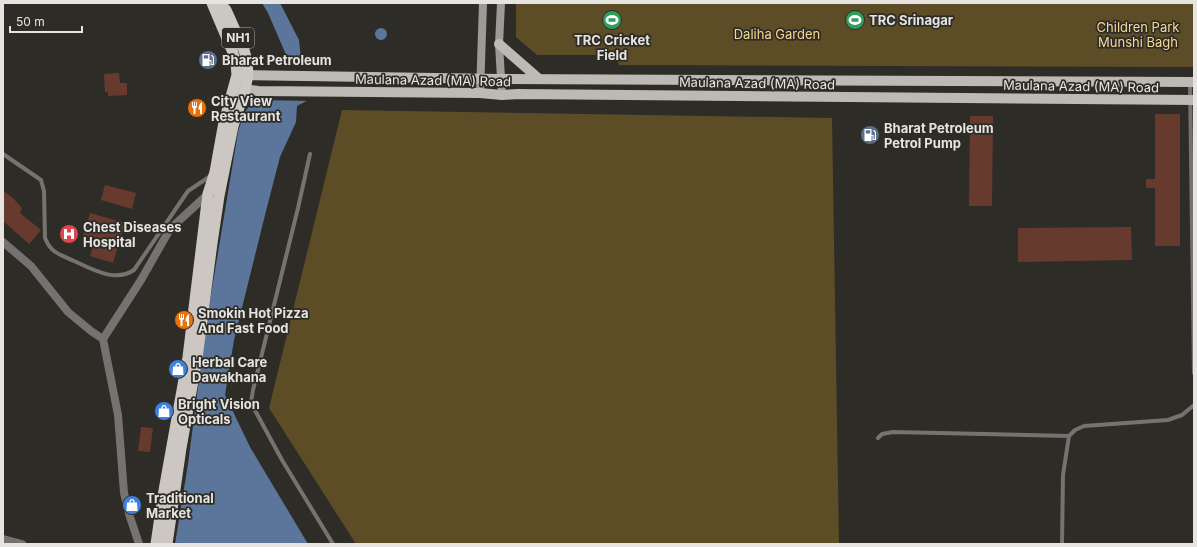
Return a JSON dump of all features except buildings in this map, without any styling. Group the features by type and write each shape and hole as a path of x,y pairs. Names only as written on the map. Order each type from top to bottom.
{"highway":[{"name":"NH1","path":"212,3 232,50 236,64 243,75"},
{"name":"NH1","path":"156,544 207,242 219,196 240,88 247,61 244,50 226,10 220,3"},
{"name":"NH1","path":"167,544 181,448 197,358 207,242 208,194 215,172 224,122 240,88"}],"main road":[{"path":"480,93 483,3"},
{"path":"501,3 499,44 502,95"},
{"path":"499,44 538,78"},
{"name":"Maulana Azad (MA) Road","path":"243,75 500,79 1192,82"},
{"name":"Maulana Azad (MA) Road","path":"240,88 258,91 480,93 502,95 1192,100"}],"street":[{"path":"139,544 124,493 118,415 103,339 141,280 170,230 208,194"},
{"path":"3,242 31,266 68,312 103,339"},
{"path":"3,539 22,544"}],"lane":[{"path":"1192,82 1194,372"},
{"path":"3,154 41,180 44,191 45,238 54,251 97,271 109,274 128,274 134,270 188,191 215,172"},
{"path":"310,154 251,403 290,474 333,544"},
{"path":"1062,544 1063,475 1069,436 1075,430 1084,426 1168,420 1182,415 1194,405"},
{"path":"878,438 882,434 893,432 1069,436"}],"green space":[{"name":"TRC Srinagar","path":"516,3 1194,3 1194,67 619,65 615,55 537,55 516,37"},
{"path":"342,110 832,118 839,544 356,544 269,408"}],"water":[{"path":"262,3 280,3 299,40 301,59 314,97 297,106 296,122 280,157 234,340 225,395 250,447 308,544 175,544 188,464 206,325 238,132 243,117 249,107 259,101 275,97 287,57 268,13"},
{"path":"379,28 383,28 387,34 383,40 379,40 375,36 375,32"}],"pier":[{"path":"283,62 304,62 316,97 315,99 311,101 258,100 260,98 274,95"}],"place":[{"name":"TRC Cricket Field","path":"612,20"},
{"name":"TRC Srinagar","path":"855,20"},
{"name":"Bharat Petroleum","path":"208,60"},
{"name":"City View Restaurant","path":"197,108"},
{"name":"Bharat Petroleum Petrol Pump","path":"870,135"},
{"name":"Chest Diseases Hospital","path":"69,234"},
{"name":"Smokin Hot Pizza And Fast Food","path":"184,320"},
{"name":"Herbal Care Dawakhana","path":"178,369"},
{"name":"Bright Vision Opticals","path":"164,411"},
{"name":"Traditional Market","path":"132,505"}],"park label":[{"name":"Daliha Garden","path":"777,34"},
{"name":"Children Park Munshi Bagh","path":"1138,34"}]}
